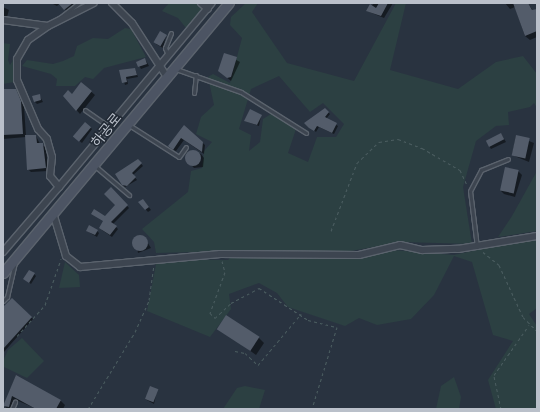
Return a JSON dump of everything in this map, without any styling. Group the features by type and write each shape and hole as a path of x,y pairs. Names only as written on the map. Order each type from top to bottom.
{"main road":[{"name":"하공로","path":"3,273 54,216 230,3"}],"street":[{"path":"59,187 50,176 52,158 48,143 17,80 17,59 28,40 48,26 94,3"},
{"path":"112,3 132,23 168,77"},
{"path":"201,3 208,9"},
{"path":"3,252 110,128 160,64 212,3"},
{"path":"3,20 48,26"},
{"path":"54,216 66,256 80,267 155,258 220,254 359,255 400,246 422,250 477,247 511,238 537,236"}],"lane":[{"path":"55,23 79,3"},
{"path":"168,55 165,48 171,33"},
{"path":"175,69 241,92 306,134"},
{"path":"194,93 196,76"},
{"path":"85,110 110,128"},
{"path":"129,125 178,157 186,147"},
{"path":"477,247 470,191 480,170 508,159"},
{"path":"95,166 129,195"},
{"path":"3,301 7,297 16,259"},
{"path":"12,409 15,402"}],"path":[{"path":"331,231 357,163 379,142 398,139 422,148 460,170 470,191"},
{"path":"477,247 499,265 529,325 537,331"},
{"path":"17,336 49,298 64,249"},
{"path":"220,254 225,272 210,313 215,318 231,303 259,288 308,320 337,327 312,409"},
{"path":"88,409 135,332 150,300 155,258"},
{"path":"235,351 245,353 258,365 301,314"},
{"path":"501,409 494,375 529,325"}],"green space":[{"path":"169,3 197,3 203,8 186,28 178,18 162,11"},
{"path":"246,3 258,3 252,12 287,63 354,81 396,3 406,3 390,70 458,89 496,62 523,56 537,74 537,108 534,103 530,107 508,112 509,125 496,126 476,141 463,187 472,244 402,242 351,251 352,257 393,250 454,255 537,237 537,308 529,314 537,326 537,409 496,409 488,380 513,341 493,335 472,262 454,256 434,295 411,319 377,325 359,318 345,326 288,307 277,293 259,283 229,294 231,309 210,337 147,311 157,259 228,260 236,251 156,253 154,242 142,229 188,192 191,171 202,168 204,151 212,142 196,134 201,117 214,105 208,77 213,74 230,83 242,38 230,25 231,17","holes":["279,76 310,112 323,103 344,124 336,137 317,137 308,162 288,153 296,129 271,114 263,119 260,142 249,151 251,135 239,129 251,89"]},
{"path":"125,28 131,29 146,57 104,68 93,79 85,77 75,86 56,86 57,79 51,74 22,66 27,60 53,64 63,61 74,56 77,46 93,38 108,39"},
{"path":"3,43 10,44 8,60 10,65 13,60 14,82 3,84"},
{"path":"537,171 537,231 498,237 512,216"},
{"path":"65,262 79,275 80,287 59,288"},
{"path":"22,338 44,361 27,378 4,367 3,361 8,350"},
{"path":"454,377 461,397 459,409 436,409 441,386"},
{"path":"245,386 265,390 259,409 223,409 237,388"}],"building":[{"path":"58,3 73,3 64,10"},
{"path":"379,3 388,3 381,16 366,11 370,4 376,8"},
{"path":"513,3 528,3 532,10 537,9 537,31 525,36"},
{"path":"160,31 167,35 160,46 154,42"},
{"path":"224,53 237,57 231,77 227,78 218,71"},
{"path":"145,58 147,64 138,67 136,62"},
{"path":"135,68 137,75 126,77 127,82 122,83 119,70"},
{"path":"81,82 92,91 76,111 63,96 68,90 72,94"},
{"path":"3,89 16,89 21,101 23,134 3,135"},
{"path":"40,94 41,100 34,102 32,96"},
{"path":"325,108 329,112 325,117 337,123 332,133 317,126 314,131 304,123"},
{"path":"250,109 262,115 257,125 244,121"},
{"path":"85,122 91,127 79,142 73,137"},
{"path":"184,125 203,142 202,152 181,138 173,150 168,146"},
{"path":"501,133 504,139 489,147 486,141"},
{"path":"25,135 36,135 37,143 43,143 46,168 27,170"},
{"path":"516,135 530,138 525,158 512,156"},
{"path":"193,150 200,155 201,158 196,165 193,166 186,161 185,158 190,151"},
{"path":"138,159 142,163 132,173 136,177 127,186 122,185 115,174"},
{"path":"505,167 519,170 514,193 500,190"},
{"path":"111,187 128,205 111,222 117,226 110,235 99,228 103,221 91,214 94,209 105,216 115,205 104,194"},
{"path":"143,199 149,207 145,210 138,202"},
{"path":"89,225 98,230 95,235 86,231"},
{"path":"140,235 147,240 148,243 143,250 140,251 133,246 132,243 137,236"},
{"path":"29,270 35,273 29,283 23,279"},
{"path":"12,298 32,317 3,349 3,307"},
{"path":"226,315 260,337 250,351 217,329"},
{"path":"16,375 61,400 56,409 36,409 12,396 9,407 3,406"},
{"path":"150,386 158,389 153,402 145,399"}]}
